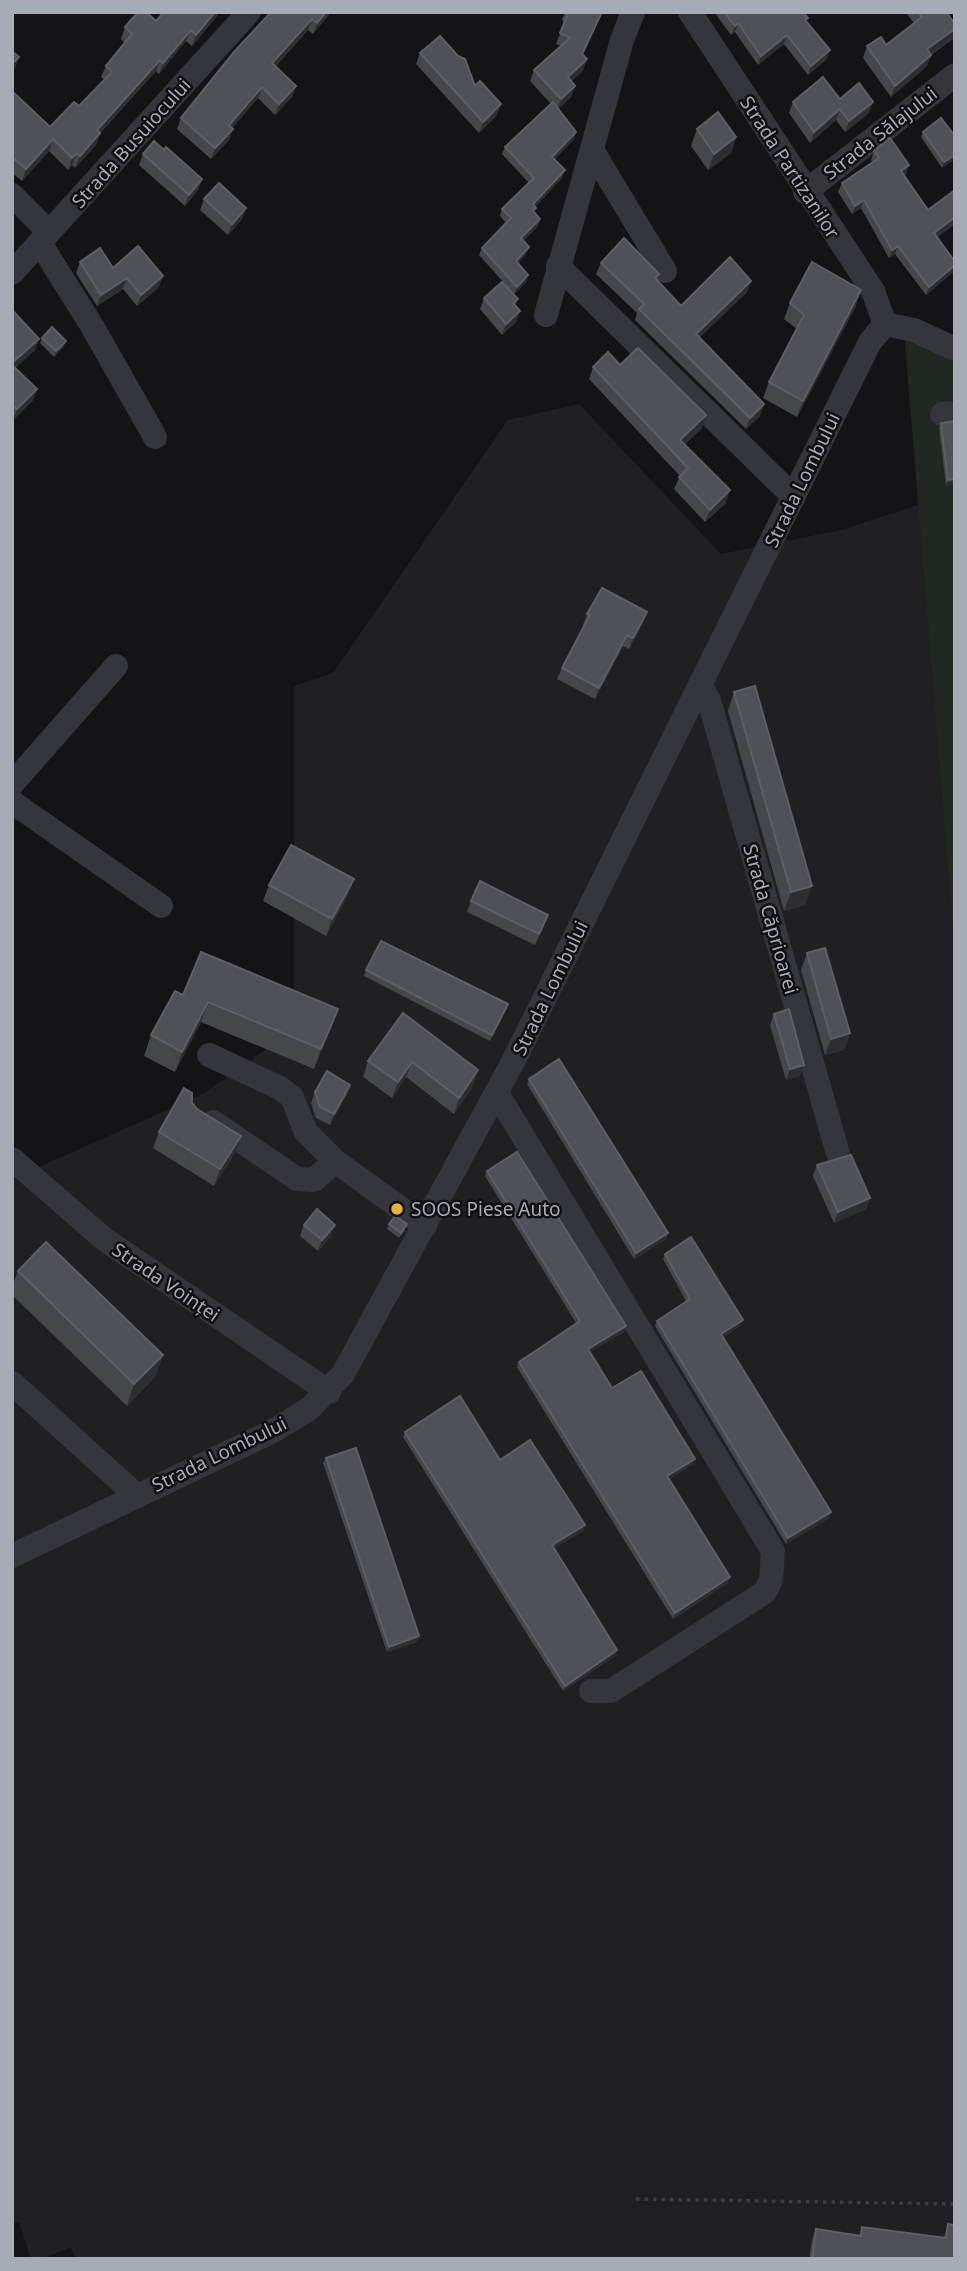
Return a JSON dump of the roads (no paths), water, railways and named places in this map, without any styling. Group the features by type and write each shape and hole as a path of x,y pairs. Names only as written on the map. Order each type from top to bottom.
{"street":[{"name":"Strada Busuiocului","path":"12,273 249,12"},
{"path":"546,315 622,40 633,12"},
{"name":"Strada Partizanilor","path":"690,12 873,291 886,324"},
{"name":"Strada Sălajului","path":"805,191 955,75"},
{"path":"592,150 665,271"},
{"path":"12,195 45,238 155,437"},
{"path":"558,266 794,497"},
{"path":"886,324 914,330 955,349"},
{"name":"Strada Lombului","path":"12,1556 273,1431 328,1392 360,1348 497,1093 870,342 886,324"},
{"path":"12,784 116,666"},
{"name":"Strada Căprioarei","path":"700,686 709,700 838,1154"},
{"path":"12,802 161,906"},
{"path":"209,1055 280,1088 292,1097 306,1132 335,1161 425,1226"},
{"path":"497,1093 773,1550 771,1580 765,1592 611,1691 591,1691"},
{"path":"200,1113 277,1162 297,1179 314,1180 335,1161"},
{"name":"Strada Voinței","path":"12,1159 103,1239 328,1392"},
{"path":"12,1383 136,1495"}],"place":[{"name":"SOOS Piese Auto","path":"397,1209"}]}
